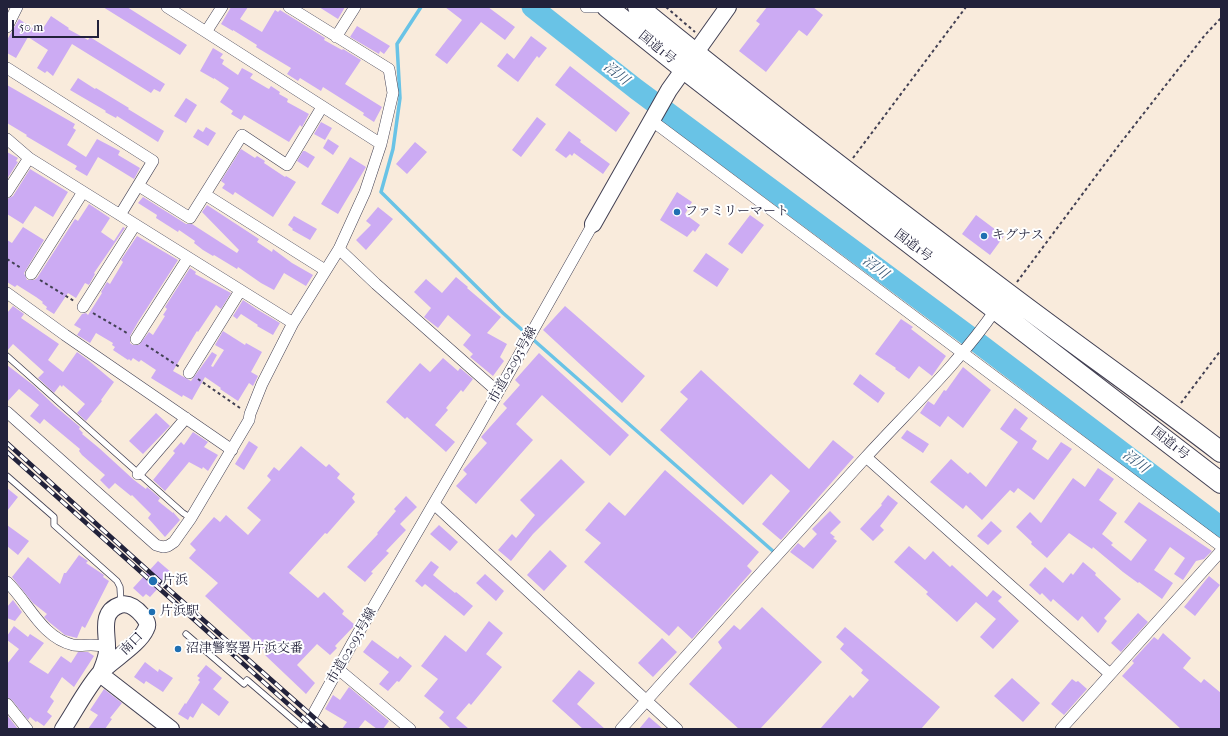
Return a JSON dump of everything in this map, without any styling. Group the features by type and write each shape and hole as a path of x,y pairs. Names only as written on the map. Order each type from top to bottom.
{"highway":[{"name":"国道1号","path":"607,7 695,54 844,169 1221,483"},
{"name":"国道1号","path":"638,7 1002,302 1172,415 1221,452"}],"street":[{"path":"8,20 18,7"},
{"path":"167,7 381,144"},
{"path":"206,32 222,7"},
{"path":"7,412 156,545 163,547 174,542 191,518 249,420 262,384 293,323 339,249 365,192 381,144 393,93 389,69 289,7"},
{"path":"336,37 355,7"},
{"path":"586,7 596,7"},
{"name":"市道02093号線","path":"305,729 652,119 669,90 728,7"},
{"path":"7,68 153,161 120,215"},
{"path":"139,186 190,218 206,195 242,135 287,165 322,107"},
{"path":"652,119 964,351 1221,546"},
{"path":"7,139 29,158 293,323"},
{"path":"7,192 29,158"},
{"path":"31,274 83,192"},
{"path":"206,195 325,270"},
{"path":"83,307 135,225"},
{"path":"339,249 376,284 498,392"},
{"path":"136,339 188,258"},
{"path":"189,373 240,291"},
{"path":"7,293 65,335 232,450"},
{"path":"621,729 866,456 964,351 1002,302"},
{"path":"138,474 186,418"},
{"path":"866,456 1110,674"},
{"path":"434,504 677,729"},
{"path":"1061,729 1221,551"},
{"path":"7,582 17,592 38,621 50,634 56,638 73,645 107,646"},
{"name":"南口","path":"125,604 139,611 147,620 148,625 143,634 132,646 100,674 107,650 106,626 108,616 114,607 125,604"},
{"path":"338,669 410,729"},
{"path":"63,729 100,674 171,729"},
{"path":"7,704 27,729"}],"lane":[{"path":"7,356 138,474 183,513 191,518"},
{"path":"7,476 54,517 54,525 117,581 120,587 121,604"},
{"path":"186,634 244,684 247,680 305,729"}],"path":[{"path":"666,7 695,54"},
{"path":"844,169 966,7"},
{"path":"1002,302 1119,145 1205,34 1221,18"},
{"path":"1172,415 1221,350"}],"building":[{"path":"103,7 127,7 187,45 180,55"},
{"path":"231,7 248,7 240,19 262,32 275,10 278,12 280,10 325,38 324,40 361,60 345,84 382,107 374,122 363,115 364,113 323,87 321,91 300,78 298,81 287,74 291,68 256,47 257,45 221,24"},
{"path":"319,7 345,7 338,19"},
{"path":"445,7 488,7 515,27 505,40 481,22 447,64 435,55 462,20"},
{"path":"767,7 813,7 823,15 807,36 799,30 766,72 739,51 760,24 756,21"},
{"path":"51,16 69,28 68,29 88,40 90,37 165,84 160,92 154,89 151,93 72,44 53,76 47,71 45,73 37,68 48,50 28,37 16,58 7,53 7,40 19,19 40,33"},
{"path":"357,26 390,46 384,54 380,51 379,54 350,37"},
{"path":"531,36 547,48 539,58 537,56 518,82 497,66 507,53 514,59"},
{"path":"213,48 223,54 220,58 224,60 222,64 238,75 242,68 253,74 250,78 269,89 271,86 280,92 279,94 288,99 287,102 309,114 302,127 300,125 289,142 244,115 241,120 231,114 233,111 220,102 229,88 200,71"},
{"path":"570,66 630,113 616,132 555,85"},
{"path":"78,78 129,108 128,109 164,131 158,142 117,116 116,118 105,112 106,111 70,90"},
{"path":"7,85 75,124 73,128 76,130 67,145 86,157 97,139 120,151 118,155 140,168 134,179 98,157 87,176 75,169 77,166 7,123"},
{"path":"186,98 197,105 186,123 174,116"},
{"path":"537,117 546,124 521,157 512,150"},
{"path":"321,122 332,128 325,140 314,134"},
{"path":"206,127 216,133 208,146 193,137 198,129 203,132"},
{"path":"569,131 581,140 580,142 610,164 603,174 574,153 572,156 570,154 566,158 555,150"},
{"path":"328,139 339,146 333,155 323,148"},
{"path":"415,142 427,152 407,174 396,164"},
{"path":"241,149 255,158 257,156 265,161 264,163 285,177 286,176 296,182 273,217 235,192 233,195 222,188 225,184 221,181"},
{"path":"303,151 315,157 308,168 297,161"},
{"path":"7,152 18,158 16,161 18,162 7,179"},
{"path":"350,157 366,167 338,214 321,204"},
{"path":"30,169 68,192 53,217 35,206 23,224 7,214 7,199 13,196"},
{"path":"677,192 692,202 685,214 700,225 695,232 693,230 687,237 660,220"},
{"path":"143,197 186,224 192,224 237,253 239,250 202,212 207,205 259,239 257,242 272,252 273,249 292,263 313,275 306,286 284,273 274,290 238,267 237,269 203,250 194,243 195,241 179,230 178,232 156,218 157,215 138,203"},
{"path":"89,204 110,218 101,232 114,241 123,227 125,228 94,273 95,274 89,285 85,283 76,298 68,293 54,314 46,309 47,307 42,303 43,302 36,297 17,285 15,287 7,282 7,240 12,243 23,227 44,240 24,273 27,280 34,280 37,278 75,219 78,221"},
{"path":"378,207 393,219 366,250 356,240 371,225 366,221"},
{"path":"750,215 764,225 742,254 728,244"},
{"path":"976,215 1004,236 990,255 962,234"},
{"path":"294,216 317,229 310,240 292,230 293,229 288,225"},
{"path":"137,236 178,260 138,322 130,336 130,343 133,345 139,345 149,332 153,335 165,316 163,315 167,309 165,307 190,268 196,272 195,274 231,293 221,309 216,305 198,332 197,331 173,371 191,381 212,352 217,355 211,366 213,367 224,350 215,345 223,331 245,345 246,343 262,352 251,372 258,376 253,386 249,383 238,401 205,377 192,400 183,395 182,397 151,378 156,370 141,360 139,362 133,358 131,361 129,359 128,360 113,350 115,347 112,345 113,343 96,333 90,343 77,335 81,329 74,325 82,314 86,313 88,315 107,282 110,284 123,262 121,260"},
{"path":"706,253 729,269 717,287 693,271"},
{"path":"456,277 501,317 487,333 507,344 500,357 504,361 493,376 470,357 473,354 463,345 471,335 448,315 438,328 424,317 431,308 414,292 426,279 442,293"},
{"path":"243,300 280,323 273,335 257,326 258,325 241,314 237,319 233,316"},
{"path":"13,306 24,314 21,318 59,344 48,360 63,372 77,352 114,382 101,400 102,401 86,421 77,413 85,404 63,385 62,387 60,385 54,393 38,378 44,372 13,344 7,351 7,313"},
{"path":"565,306 645,376 622,403 543,330"},
{"path":"901,319 913,327 911,329 946,356 932,376 919,366 909,379 875,354"},
{"path":"539,353 629,435 610,456 542,395 516,424 533,440 476,504 456,486 467,474 463,470 487,443 481,437 507,408 503,404 520,385 515,380"},
{"path":"443,358 458,371 460,368 473,379 463,392 461,390 446,408 448,410 435,425 455,442 446,452 407,417 405,419 386,402 420,363 430,372"},
{"path":"7,365 33,385 80,427 79,429 83,433 82,434 134,480 146,489 147,487 160,498 158,501 173,512 180,520 165,537 148,518 151,514 132,495 131,496 115,483 109,489 100,480 105,475 82,455 79,451 80,449 44,419 40,424 30,416 39,405 19,389 7,402"},
{"path":"963,367 991,390 963,428 948,416 940,427 920,413 928,401 934,405"},
{"path":"701,370 809,469 833,440 854,457 781,540 762,524 790,491 771,474 743,505 660,430 688,399 680,392"},
{"path":"860,374 885,393 878,403 853,384"},
{"path":"1015,408 1028,418 1020,429 1037,441 1032,449 1048,460 1061,442 1072,449 1034,500 1018,488 1014,493 1010,490 982,520 966,505 963,509 930,482 951,459 968,474 970,472 986,487 1018,442 1000,429"},
{"path":"156,413 170,426 143,454 129,441"},
{"path":"907,430 929,444 923,453 901,438"},
{"path":"193,432 208,442 204,447 218,455 208,471 203,467 202,469 189,462 165,491 153,480 175,453 173,451 181,442 184,445"},
{"path":"249,441 258,447 244,470 235,464"},
{"path":"301,446 326,467 329,464 340,474 337,478 355,494 352,498 355,502 327,534 325,533 289,573 318,598 324,592 344,611 342,614 355,625 335,646 337,648 330,655 317,644 297,665 315,683 306,694 265,655 267,653 205,596 218,583 189,558 196,550 190,544 214,517 220,522 226,515 248,535 261,520 247,508 271,480 267,476 274,467 279,471"},
{"path":"561,459 585,482 533,534 511,561 498,550 512,534 516,538 535,515 520,500"},
{"path":"1098,468 1114,479 1099,500 1117,513 1102,534 1113,543 1111,545 1131,561 1147,540 1124,522 1139,502 1212,551 1204,559 1196,561 1183,580 1174,574 1185,558 1170,547 1154,570 1173,583 1162,599 1123,572 1093,547 1092,549 1069,533 1047,558 1031,544 1032,542 1016,527 1030,512 1041,523 1073,478 1085,487"},
{"path":"665,470 759,552 747,566 752,571 692,639 678,626 669,636 584,562 601,543 585,530 609,502 625,516"},
{"path":"7,488 18,497 7,511"},
{"path":"888,495 898,503 880,526 884,530 873,541 860,529 882,505 881,504"},
{"path":"406,496 417,507 400,524 406,530 386,551 389,553 371,572 373,573 365,582 347,567 378,534 377,533 396,511 394,509"},
{"path":"830,511 841,522 830,533 837,541 813,569 790,552 798,543 804,548 817,534 812,529"},
{"path":"991,521 1002,531 988,545 977,536"},
{"path":"7,525 29,541 18,555 7,546"},
{"path":"439,525 458,542 450,551 430,534"},
{"path":"909,546 925,560 933,551 950,567 952,565 987,597 993,590 1002,597 998,601 1019,621 993,649 980,637 996,619 976,602 957,622 926,594 928,592 894,562"},
{"path":"550,550 567,566 544,591 527,575"},
{"path":"79,555 88,561 86,563 104,575 103,577 109,581 85,628 82,626 77,638 65,635 49,622 44,617 47,614 33,603 12,577 28,557 60,584 64,573 66,573"},
{"path":"158,561 172,573 150,597 146,594 143,597 133,588"},
{"path":"431,561 439,567 433,575 473,606 464,616 425,584 422,587 415,581"},
{"path":"1083,562 1121,599 1104,618 1107,621 1098,633 1082,616 1078,621 1053,599 1051,602 1042,593 1040,595 1029,585 1045,567 1063,583 1071,573 1073,575"},
{"path":"485,574 504,591 496,601 476,583"},
{"path":"1209,576 1220,585 1195,616 1184,607"},
{"path":"13,600 22,612 15,621 7,618 7,607"},
{"path":"762,607 822,662 760,729 739,729 689,684 722,648 718,642 734,625 740,630"},
{"path":"1138,613 1148,622 1121,652 1111,643"},
{"path":"489,621 503,633 486,654 502,667 471,705 469,703 456,718 469,729 451,729 439,718 444,712 424,696 438,679 421,666 445,635 466,652"},
{"path":"14,626 28,637 30,634 44,643 29,662 48,674 61,656 71,663 78,652 88,652 94,656 74,687 62,677 50,697 54,701 47,712 52,716 44,726 30,717 28,720 12,700 7,697 7,664 19,649 7,640 7,636"},
{"path":"845,627 940,707 921,729 820,729 850,695 853,698 869,680 861,673 863,670 840,649 844,644 836,637"},
{"path":"1163,633 1191,658 1183,668 1201,683 1204,679 1221,693 1221,729 1181,729 1122,676 1134,663 1132,661 1154,637 1158,640"},
{"path":"662,638 677,652 653,677 638,663"},
{"path":"372,640 398,659 400,656 412,666 399,682 397,681 388,691 379,684 389,672 363,652"},
{"path":"145,662 158,672 159,669 173,678 163,692 146,681 144,684 134,677"},
{"path":"206,665 222,678 213,689 229,702 219,716 202,703 193,718 190,716 188,720 178,714 200,682 198,680 200,678 197,676"},
{"path":"579,670 595,683 577,704 605,729 583,729 552,701"},
{"path":"1012,678 1040,703 1023,722 994,696"},
{"path":"1072,679 1076,682 1078,681 1087,689 1064,715 1051,704"},
{"path":"349,687 389,721 383,729 377,729 365,720 358,729 342,729 347,722 325,709 333,695 340,700"},
{"path":"104,689 122,703 110,718 112,719 105,729 88,729 98,715 90,710"},
{"path":"7,715 18,729 7,729"},
{"path":"649,717 663,729 639,729"}],"waterway":[{"path":"421,7 397,44 400,98 393,149 381,192 503,313 774,552"},
{"name":"沼川","path":"532,7 636,89 977,342 1221,527"}],"railway":[{"path":"7,443 165,586 327,729"},
{"path":"7,452 316,729"}],"place":[{"name":"ファミリーマート","path":"677,212"},
{"name":"キグナス","path":"984,236"},
{"name":"片浜","path":"153,581"},
{"name":"片浜駅","path":"152,612"},
{"name":"沼津警察署片浜交番","path":"178,649"}]}
